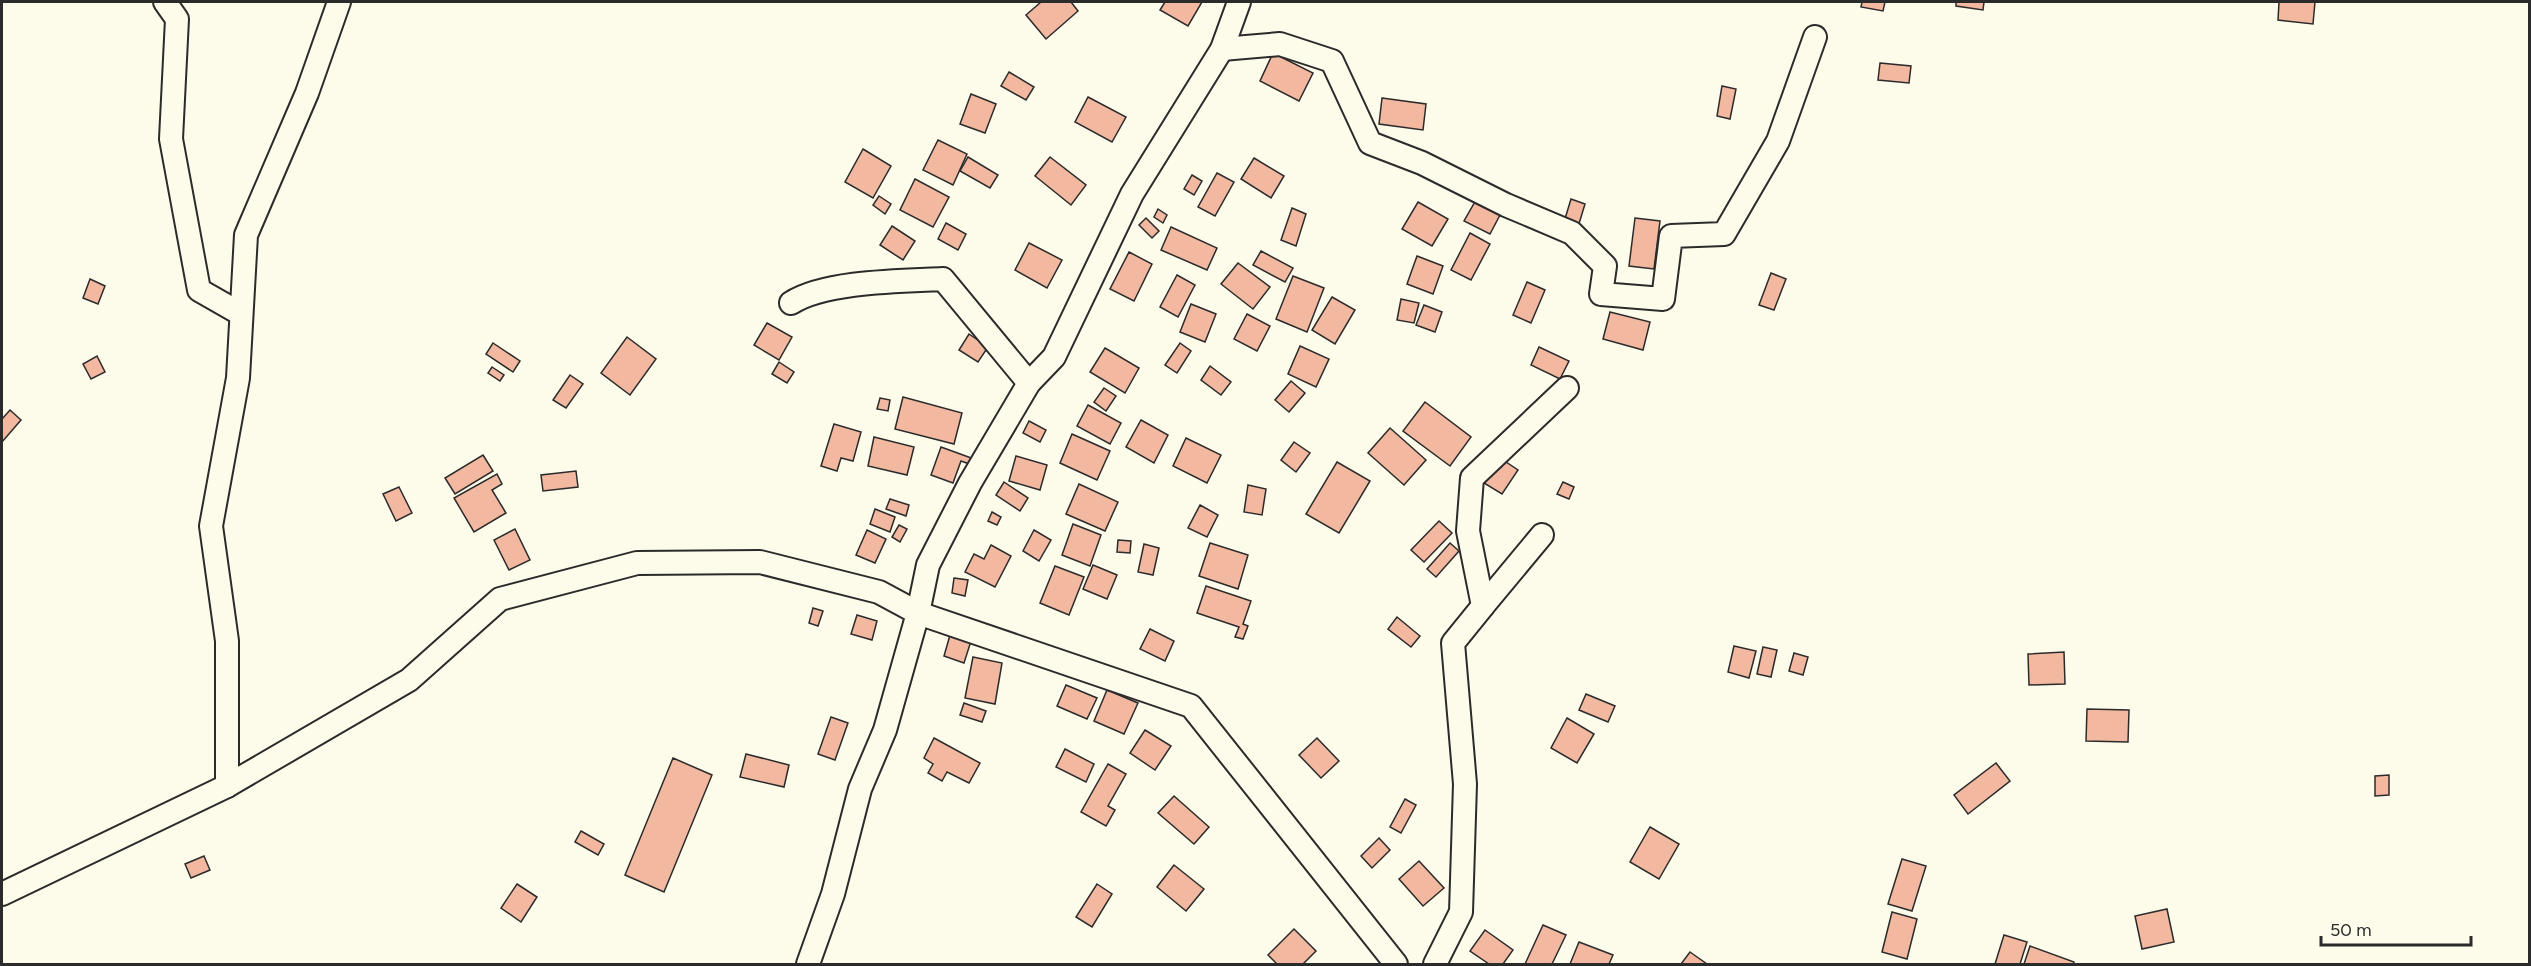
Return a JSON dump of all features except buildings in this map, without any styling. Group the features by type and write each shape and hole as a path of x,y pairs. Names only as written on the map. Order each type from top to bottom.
{"street":[{"path":"165,2 177,19 171,139 199,290 241,314"},
{"path":"227,786 227,641 211,526 238,378 246,235 307,93 339,2"},
{"path":"808,964 833,894 860,789 885,729 918,613 928,565 970,483 1029,383 1054,357 1132,194 1222,49 1239,2"},
{"path":"1222,49 1280,44 1332,61 1370,142 1572,233 1605,266 1601,294 1663,299 1671,236 1724,234 1778,141 1815,37"},
{"path":"790,303 801,296 867,283 943,279 1029,383"},
{"path":"1483,606 1468,531 1472,478 1567,388"},
{"path":"1435,964 1461,912 1465,784 1453,643 1542,534"},
{"path":"2,894 227,786 409,680 500,599 637,563 760,562 879,592 918,613 1191,706 1396,964"}]}
